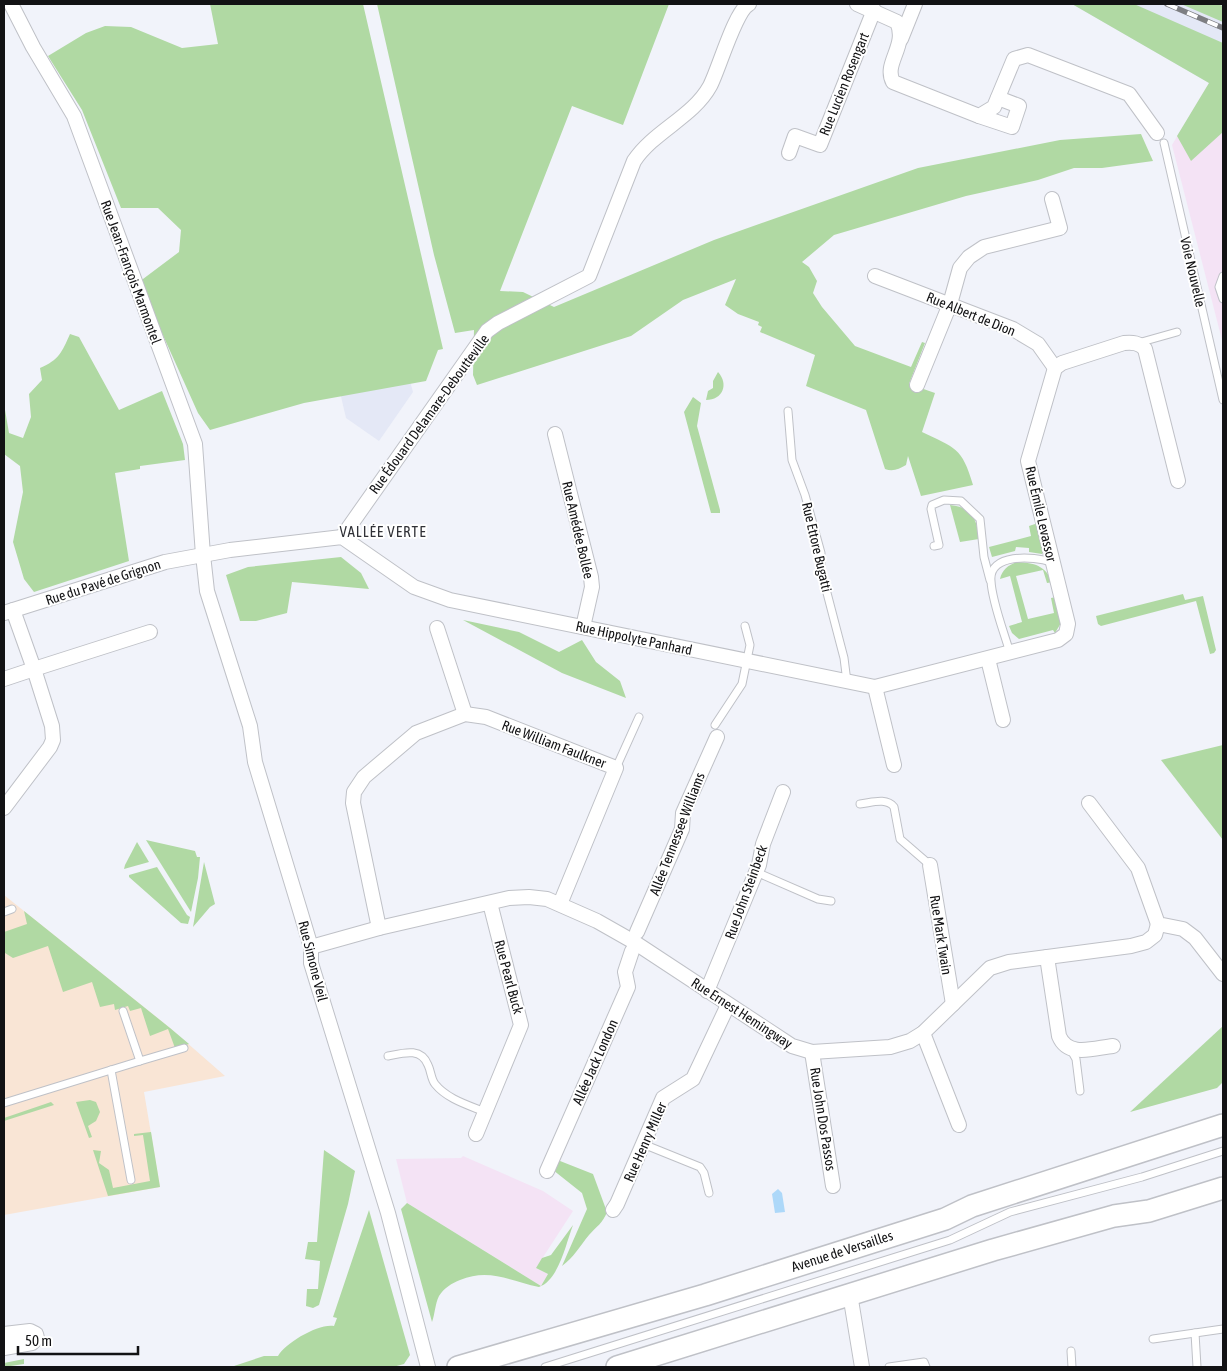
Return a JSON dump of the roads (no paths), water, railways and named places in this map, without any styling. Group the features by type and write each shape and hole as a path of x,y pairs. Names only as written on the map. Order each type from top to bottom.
{"main road":[{"name":"Avenue de Versailles","path":"458,1367 739,1284 945,1219 972,1206 1223,1125"},
{"path":"617,1367 993,1250 1114,1216 1148,1211 1223,1188"}],"street":[{"name":"Rue Jean-François Marmontel","path":"11,4 33,47 74,116 195,444 202,555"},
{"name":"Rue Édouard Delamare-Deboutteville","path":"342,537 487,331 498,323 589,276 634,160 641,150 693,107 707,91 739,16 749,4"},
{"path":"857,4 874,10 897,22 901,39"},
{"path":"915,4 890,73 893,82 1012,127 1019,106 998,98"},
{"name":"Rue Lucien Rosengart","path":"789,153 795,136 820,145 874,10"},
{"path":"979,116 994,107 1012,62 1017,57 1028,55 1130,94 1161,138"},
{"path":"916,385 950,304 960,268 975,251 1060,228 1052,199"},
{"name":"Rue Albert de Dion","path":"874,276 1013,329 1038,344 1056,368"},
{"path":"1056,368 1069,359 1124,343 1138,344 1145,350 1178,481"},
{"name":"Rue Émile Levassor","path":"1056,368 1028,461 1051,562 1068,624"},
{"name":"Rue Amédée Bollée","path":"555,434 591,577 592,587 583,627"},
{"path":"202,555 342,537"},
{"name":"Rue Hippolyte Panhard","path":"342,537 414,587 441,597 846,683 875,687 1058,640 1066,634 1068,624"},
{"name":"Rue du Pavé de Grignon","path":"6,611 165,562 202,555"},
{"name":"Rue Simone Veil","path":"202,555 207,591 250,726 253,756 264,796 311,947 311,963 388,1213 428,1367"},
{"path":"4,808 53,740 52,726 34,669 6,611"},
{"path":"379,928 353,803 354,792 364,777 416,733 466,714 437,628"},
{"path":"4,679 150,632"},
{"path":"988,658 1003,720"},
{"path":"875,687 894,765"},
{"name":"Rue William Faulkner","path":"466,714 486,718 616,768 560,904"},
{"name":"Allée Tennessee Williams","path":"637,932 682,829 683,813 716,731"},
{"name":"Rue John Steinbeck","path":"707,991 756,872 763,844 783,792"},
{"path":"1088,803 1138,868 1158,924 1183,929 1189,933 1223,974"},
{"name":"Rue Mark Twain","path":"930,865 953,1004"},
{"name":"Rue Ernest Hemingway","path":"311,947 379,928 490,903 529,897 547,899 597,921 634,942 792,1046 812,1052 890,1047 910,1041 923,1033 990,968 1009,962 1146,942 1155,935 1158,924"},
{"name":"Rue Pearl Buck","path":"476,1134 521,1025 490,903"},
{"name":"Allée Jack London","path":"547,1171 628,988 625,972 632,950"},
{"path":"1047,957 1058,1036 1063,1044 1071,1050 1113,1046"},
{"name":"Rue Henry Miller","path":"613,1210 663,1098 693,1079 728,1005"},
{"path":"923,1033 959,1125"},
{"name":"Rue John Dos Passos","path":"812,1052 833,1186"},
{"path":"850,1294 862,1367"},
{"path":"4,1334 30,1331 36,1334 37,1338 32,1343 4,1348"}],"lane":[{"name":"Voie Nouvelle","path":"1161,138 1223,400"},
{"path":"1223,276 1219,287 1223,299"},
{"path":"1138,344 1177,332"},
{"name":"Rue Ettore Bugatti","path":"788,411 792,460 805,495 821,553 821,570 844,658 846,683"},
{"path":"934,546 939,544 931,509 932,505 944,500 961,501 980,519 984,557 1010,653"},
{"path":"990,580 996,567 1008,560 1031,558 1051,562"},
{"path":"716,731 742,684 750,645 745,626"},
{"path":"616,768 639,716"},
{"path":"860,804 885,801 891,803 894,807 900,840 930,865"},
{"path":"756,872 818,899 831,901"},
{"path":"4,912 12,909"},
{"path":"123,1010 140,1061"},
{"path":"4,1101 184,1048"},
{"path":"1071,1050 1076,1059 1080,1092"},
{"path":"388,1056 408,1052 421,1055 428,1064 436,1084 450,1096 485,1112"},
{"path":"111,1070 131,1180"},
{"path":"643,1144 700,1167 704,1173 709,1193"},
{"name":"Avenue de Versailles","path":"546,1367 950,1240 1010,1212 1142,1176 1223,1151"},
{"path":"1152,1339 1223,1329"},
{"path":"1196,1333 1197,1367"},
{"path":"1070,1351 1072,1367"},
{"path":"889,1367 924,1362 926,1367"}],"water":[{"path":"778,1189 782,1193 785,1212 775,1213 772,1194"}],"railway":[{"path":"1167,4 1223,28"}],"district":[{"name":"VALLÉE VERTE","path":"383,532"}]}
